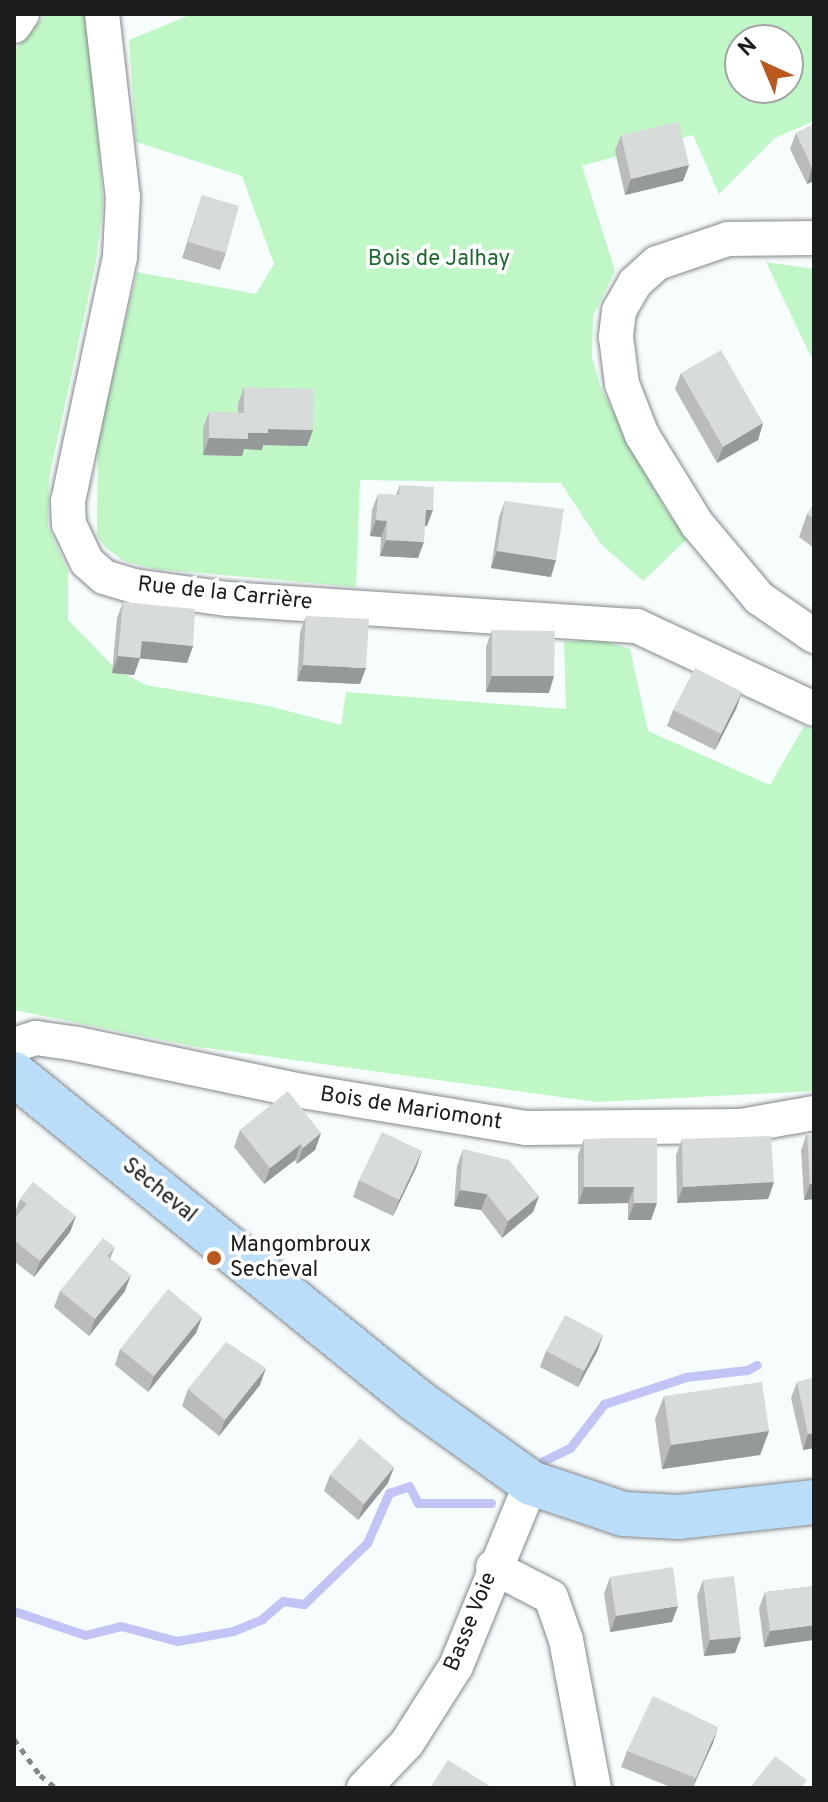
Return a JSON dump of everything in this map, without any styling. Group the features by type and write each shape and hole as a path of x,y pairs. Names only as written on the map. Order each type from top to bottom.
{"main road":[{"name":"Sècheval","path":"14,1074 491,1457 531,1483 623,1514 679,1517 814,1502"}],"street":[{"path":"14,26 22,14"},
{"name":"Rue de la Carrière","path":"102,14 123,197 120,257 68,501 69,524 87,562 104,577 134,586 228,599 637,626 814,709"},
{"path":"814,238 728,239 657,263 625,302 616,337 622,384 642,435 697,524 759,598 814,636"},
{"name":"Bois de Mariomont","path":"14,1045 36,1038 77,1044 302,1091 526,1128 741,1126 814,1113"},
{"name":"Basse Voie","path":"364,1788 407,1743 456,1666 493,1567 531,1483"},
{"path":"493,1567 551,1597 566,1640 594,1788"}],"path":[{"path":"14,1739 40,1775 56,1788"}],"green space":[{"path":"46,14 88,14 103,205 96,262 49,478 48,527 68,571 68,620 117,670 146,685 269,706 341,725 346,692 566,709 564,642 598,639 630,649 648,731 770,785 804,726 814,731 814,1091 597,1102 192,1046 14,1010 14,51"},
{"name":"Bois de Jalhay","path":"192,14 814,14 814,121 775,138 719,194 693,135 582,166 615,271 593,316 592,358 601,388 662,504 687,539 643,581 601,544 561,483 360,480 356,587 155,569 124,561 105,547 97,535 98,438 137,272 256,294 274,264 242,176 136,142 129,40"},
{"path":"766,262 814,269 814,363"}],"building":[{"path":"679,122 689,165 631,179 621,135"},
{"path":"814,124 814,167 812,168 796,133"},
{"path":"202,195 239,206 226,253 188,242"},
{"path":"721,350 763,423 723,447 681,373"},
{"path":"244,387 314,389 313,430 268,429 268,433 248,433 248,439 209,438 209,412 244,413"},
{"path":"400,485 434,487 433,510 426,510 424,542 386,540 387,521 376,520 378,494 399,495"},
{"path":"505,501 564,509 556,560 497,551"},
{"path":"814,504 814,519 807,514"},
{"path":"123,602 195,609 193,646 142,641 140,658 118,656"},
{"path":"306,616 369,619 366,668 303,665"},
{"path":"492,630 555,631 554,676 492,676"},
{"path":"695,668 742,692 721,734 673,710"},
{"path":"288,1091 321,1133 270,1168 240,1130"},
{"path":"382,1132 422,1151 399,1200 359,1180"},
{"path":"807,1133 814,1133 814,1183 810,1184"},
{"path":"771,1136 774,1182 683,1187 682,1139"},
{"path":"657,1138 657,1203 634,1203 634,1187 584,1187 584,1139"},
{"path":"463,1149 509,1160 539,1196 508,1221 487,1194 460,1190"},
{"path":"33,1182 76,1216 40,1261 14,1240 14,1219 27,1204 20,1199"},
{"path":"103,1238 115,1247 107,1256 131,1275 95,1319 60,1291"},
{"path":"168,1289 202,1317 154,1376 120,1349"},
{"path":"565,1315 603,1335 584,1371 546,1351"},
{"path":"226,1342 266,1368 225,1420 188,1389"},
{"path":"814,1378 814,1433 808,1434 797,1382"},
{"path":"762,1382 769,1431 671,1445 664,1396"},
{"path":"360,1438 394,1467 364,1504 330,1475"},
{"path":"673,1567 678,1606 616,1616 610,1577"},
{"path":"734,1576 741,1637 710,1640 703,1580"},
{"path":"814,1586 814,1625 770,1631 765,1592"},
{"path":"653,1696 718,1727 696,1778 627,1751"},
{"path":"775,1756 807,1780 801,1788 750,1788"},
{"path":"448,1760 493,1788 430,1788"}],"waterway":[{"path":"543,1461 570,1448 604,1404 686,1377 747,1370 757,1365"},
{"path":"14,1611 85,1635 121,1626 177,1641 233,1631 262,1619 283,1601 304,1604 367,1543 389,1493 409,1486 418,1503 491,1503"}],"place":[{"name":"Mangombroux Secheval","path":"214,1258"}]}
